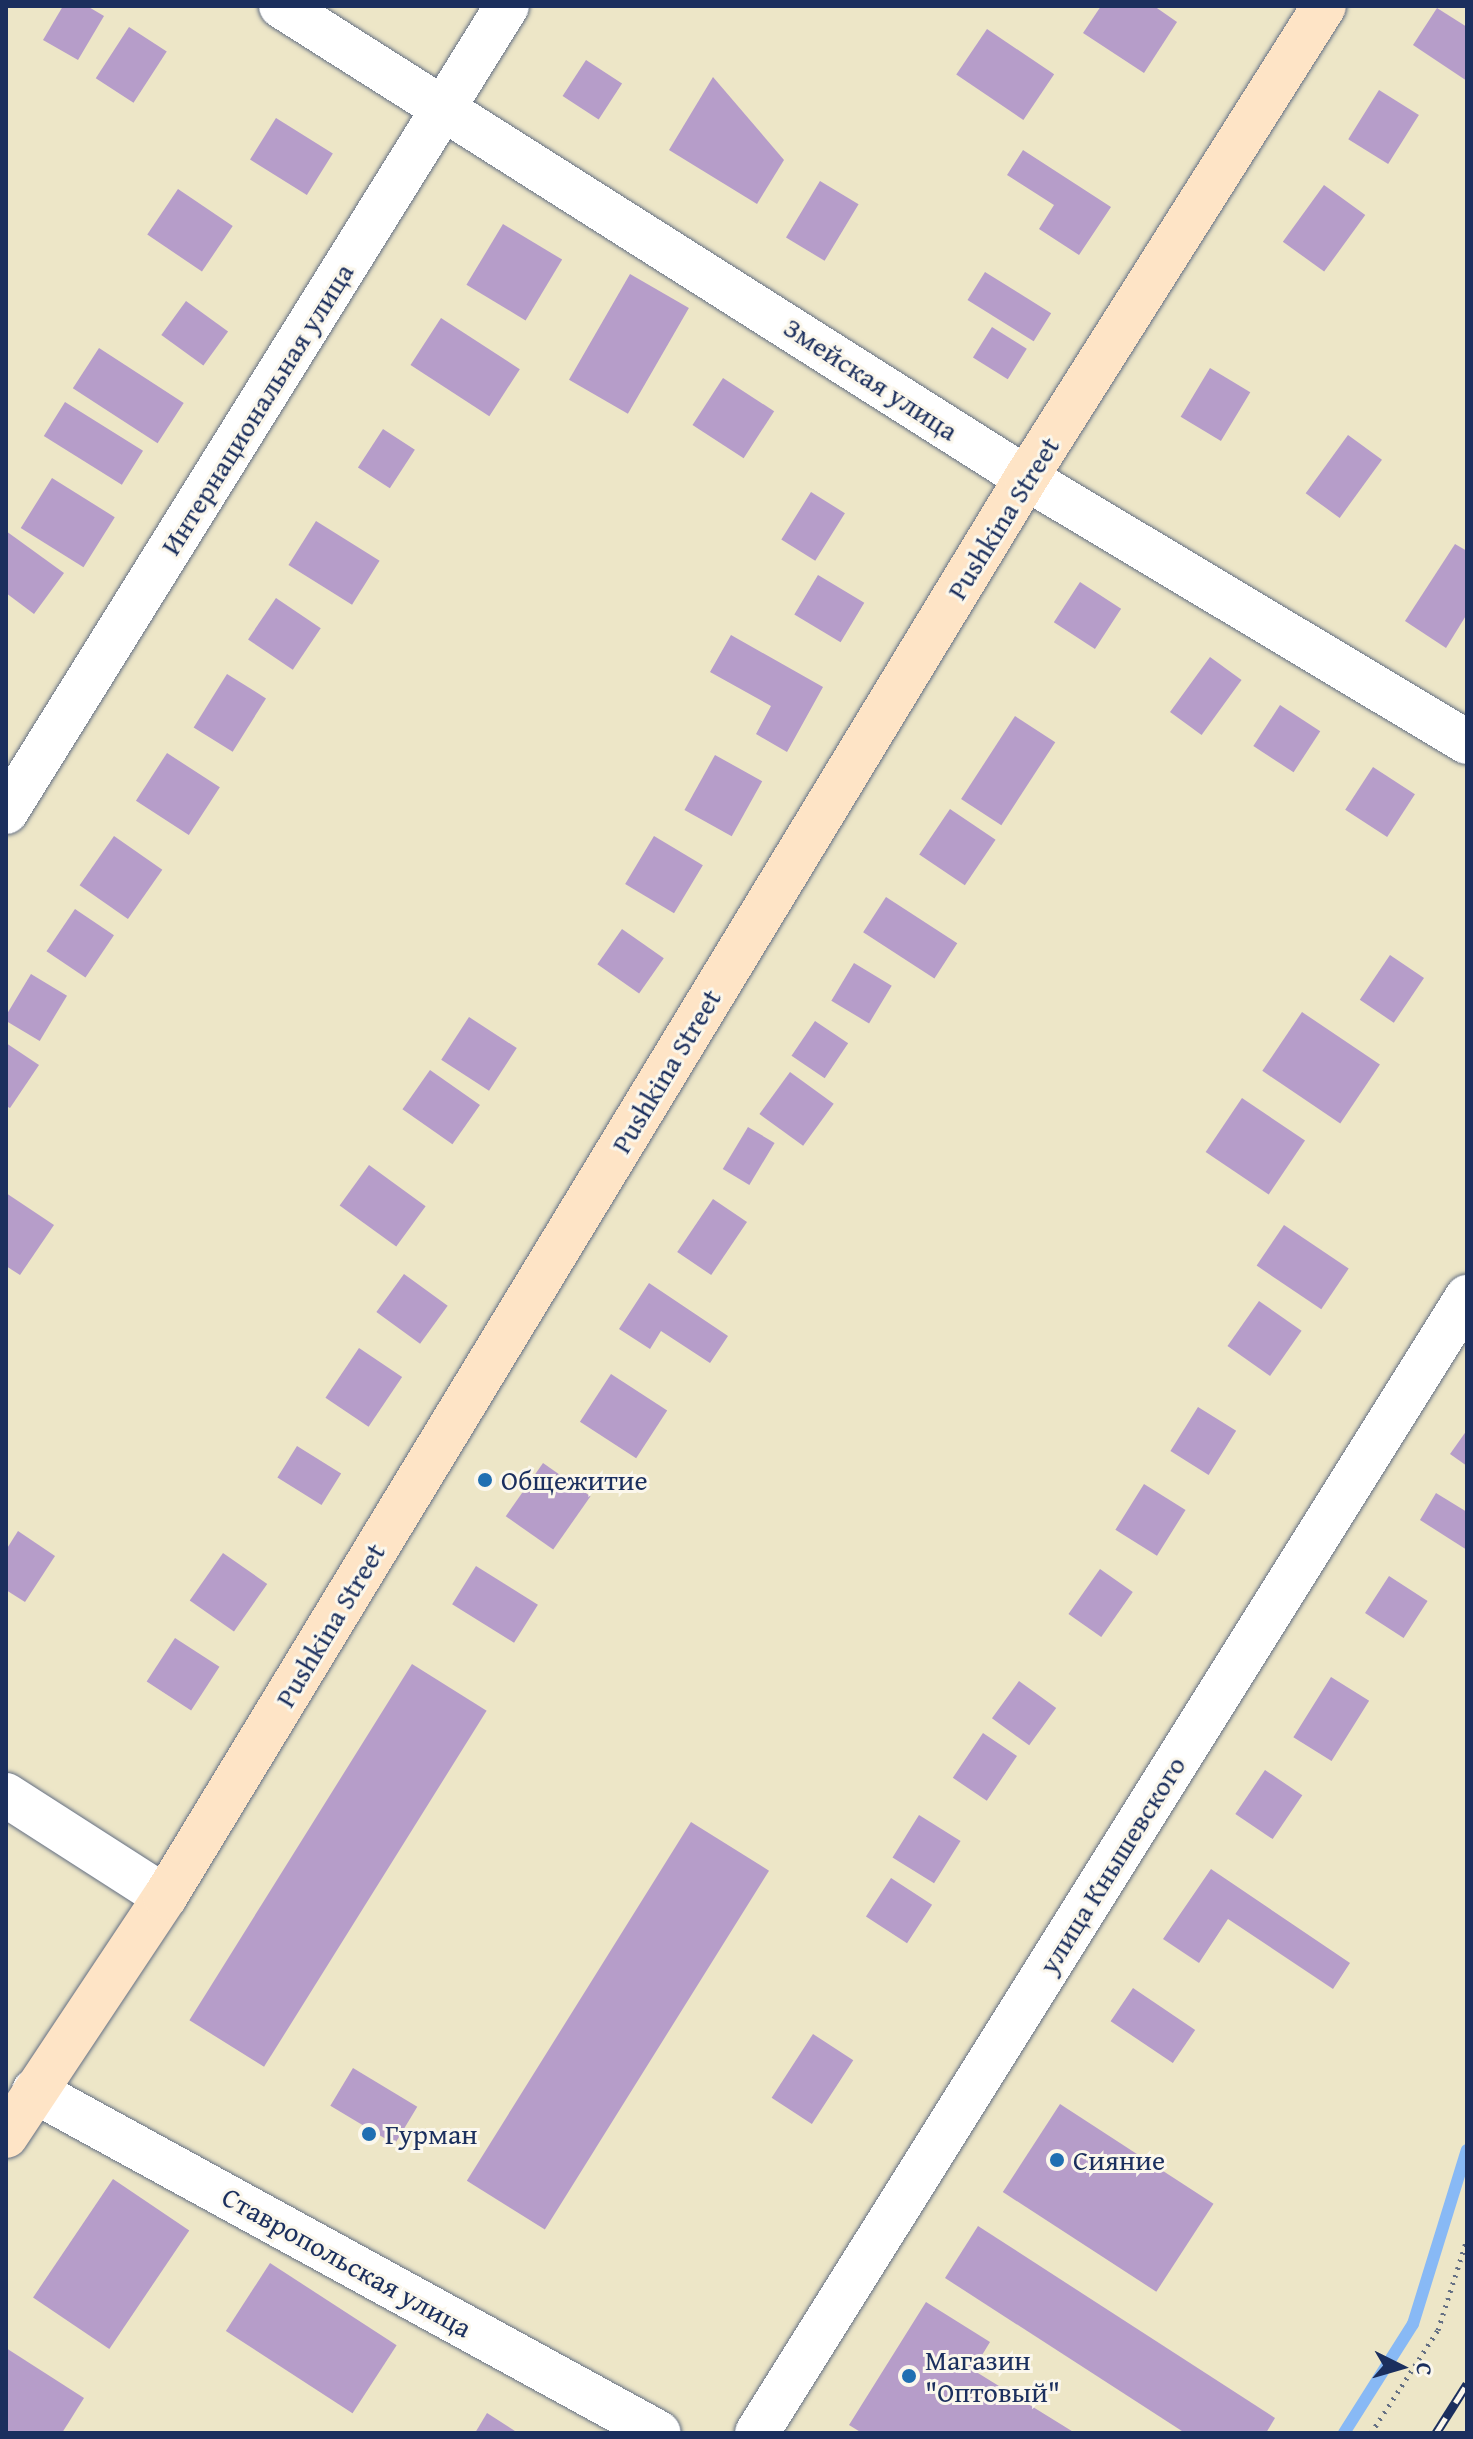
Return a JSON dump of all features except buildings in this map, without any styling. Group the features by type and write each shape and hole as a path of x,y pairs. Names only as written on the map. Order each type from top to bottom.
{"main road":[{"name":"Pushkina Street","path":"6,2136 165,1897 1026,478 1324,6"}],"street":[{"name":"Змейская улица","path":"281,6 445,107 1026,478 1467,742"},
{"name":"Интернациональная улица","path":"6,812 507,6"},
{"name":"улица Кнышевского","path":"757,2433 1467,1297"},
{"path":"6,1795 165,1897"},
{"name":"Ставропольская улица","path":"34,2091 659,2433"}],"path":[{"path":"1371,2433 1438,2330 1467,2239"}],"waterway":[{"path":"1344,2433 1413,2324 1467,2150"}],"railway":[{"path":"1436,2433 1467,2384"}],"place":[{"name":"Общежитие","path":"485,1480"},
{"name":"Гурман","path":"369,2134"},
{"name":"Сияние","path":"1057,2160"},
{"name":"Магазин \"Оптовый\"","path":"909,2376"}]}
